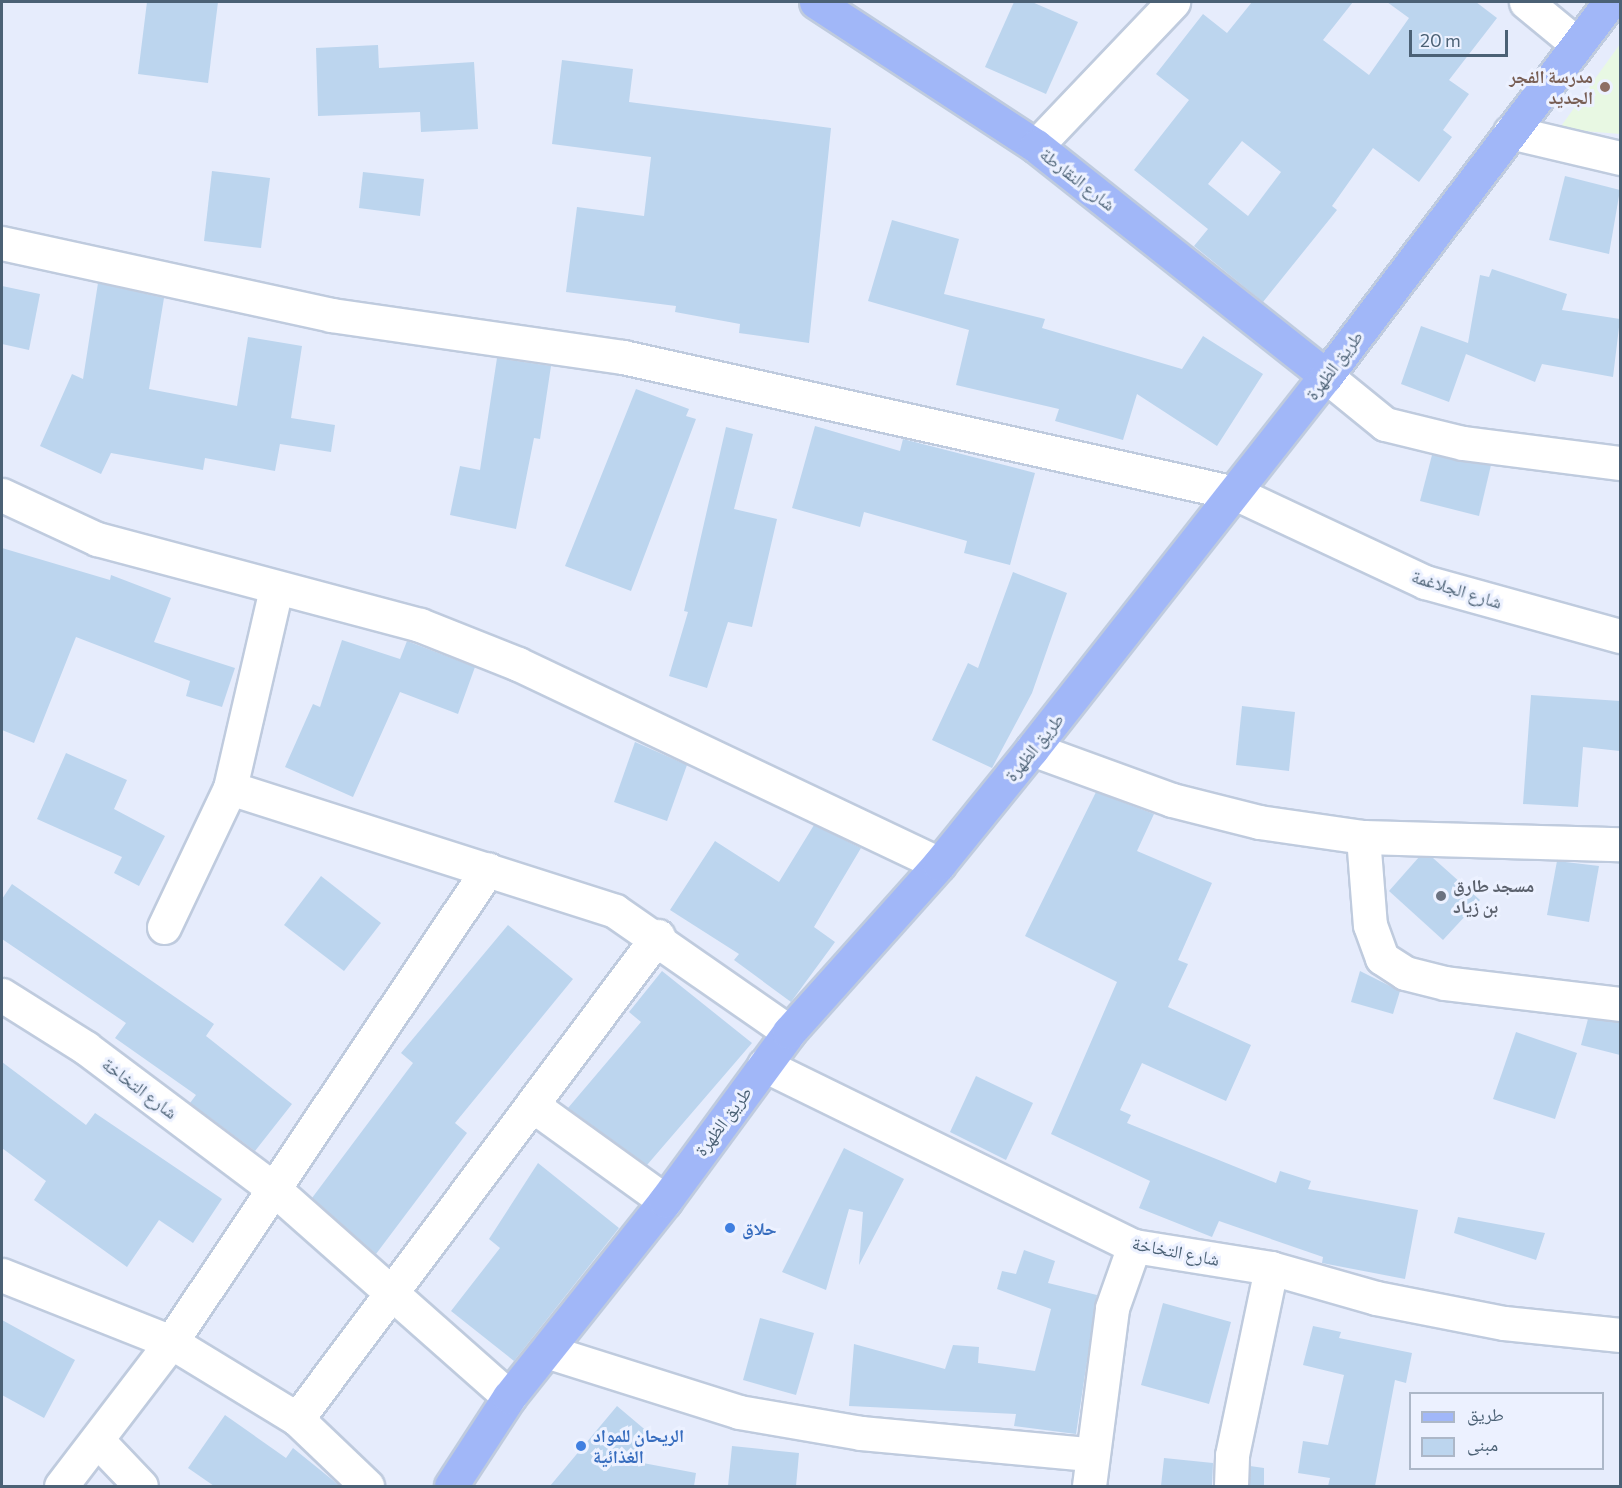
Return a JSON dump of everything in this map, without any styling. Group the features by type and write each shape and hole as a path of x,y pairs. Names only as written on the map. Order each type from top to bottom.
{"main road":[{"name":"شارع النقارطة","path":"816,2 1036,146 1326,375"},
{"name":"طريق الظهرة","path":"451,1486 509,1397 665,1201 789,1032 939,864 1032,749 1235,493 1610,2"}],"street":[{"path":"1036,146 1173,2"},
{"path":"1526,2 1577,44"},
{"path":"1510,132 1620,158"},
{"name":"شارع الجلاغمة","path":"2,243 331,315 623,357 1235,493 1425,582 1620,636"},
{"path":"1326,375 1385,424 1463,443 1620,464"},
{"path":"2,495 97,539 420,625 518,664 939,864"},
{"path":"164,927 230,788 276,588"},
{"path":"1032,749 1172,800 1259,822 1363,837 1620,844"},
{"path":"230,788 583,898 658,936 789,1032"},
{"path":"1363,837 1370,925 1382,958 1397,968 1445,983 1620,1004"},
{"path":"61,1486 98,1441 171,1342 488,869"},
{"path":"297,1419 658,936"},
{"name":"شارع التخاخة","path":"2,995 86,1048 274,1188 390,1294 509,1397"},
{"name":"شارع التخاخة","path":"764,1065 1134,1246 1271,1268 1376,1298 1504,1323 1620,1335"},
{"path":"532,1105 665,1201"},
{"path":"1089,1486 1089,1454 1112,1308 1134,1246"},
{"path":"1231,1486 1232,1455 1271,1268"},
{"path":"2,1275 171,1342 297,1419 367,1486"},
{"path":"546,1352 739,1412 861,1433 1089,1454"},
{"path":"98,1441 141,1486"}],"shaded area":[{"name":"مدرسة الفجر الجديد","path":"1620,44 1620,134 1559,129"}],"building":[{"path":"147,2 218,2 208,83 138,74"},
{"path":"1014,2 1032,2 1078,22 1046,94 985,67"},
{"path":"1252,2 1353,2 1323,40 1369,75 1409,18 1387,2 1476,2 1497,18 1449,80 1469,94 1443,130 1452,137 1419,182 1373,148 1332,206 1337,210 1263,302 1194,246 1208,229 1134,170 1189,100 1156,74 1203,14 1227,33","holes":["1242,141 1281,172 1248,216 1208,184"]},
{"path":"378,45 379,68 474,62 478,129 421,132 420,112 318,116 316,48"},
{"path":"562,60 633,69 629,102 831,128 809,343 739,333 740,324 675,312 676,306 566,292 577,207 644,216 651,157 552,144"},
{"path":"212,171 270,178 261,248 204,241"},
{"path":"363,172 424,179 420,216 359,208"},
{"path":"1565,176 1620,190 1609,254 1549,240"},
{"path":"892,220 959,239 944,294 1045,319 1042,328 1182,369 1203,336 1263,374 1217,446 1137,394 1123,440 1055,421 1059,409 956,385 969,330 868,301"},
{"path":"1492,269 1567,294 1562,310 1620,319 1613,377 1542,364 1535,382 1466,354 1449,402 1401,384 1421,326 1468,343 1480,275 1489,277"},
{"path":"98,283 164,298 149,389 237,406 248,337 302,346 291,418 335,425 331,452 280,444 275,471 205,458 203,470 111,453 101,474 40,446 72,374 83,379"},
{"path":"2,286 40,294 29,350 2,344"},
{"path":"497,358 551,366 540,439 534,438 516,529 450,515 460,466 480,470"},
{"path":"636,389 689,409 686,416 696,419 631,591 565,566"},
{"path":"815,426 900,451 903,439 1035,473 1010,565 964,553 967,541 864,512 860,527 792,508"},
{"path":"726,427 753,434 734,509 777,519 752,627 728,622 707,688 669,676 688,612 684,611"},
{"path":"1432,455 1491,465 1479,516 1420,501"},
{"path":"2,548 110,580 111,575 171,598 154,642 235,668 222,707 186,696 190,681 76,637 34,743 2,730"},
{"path":"1013,572 1067,593 1032,693 992,768 932,740 968,663 978,668"},
{"path":"342,640 400,659 407,641 475,667 458,714 400,692 353,797 285,767 313,704 320,707"},
{"path":"1531,695 1620,701 1620,751 1583,747 1578,807 1523,804"},
{"path":"1242,706 1295,712 1289,771 1236,765"},
{"path":"635,742 687,765 667,821 614,802"},
{"path":"66,753 127,780 114,809 165,836 139,886 114,873 122,857 37,819"},
{"path":"1096,792 1154,814 1137,851 1212,883 1178,960 1188,964 1168,1007 1251,1045 1226,1101 1142,1063 1120,1110 1131,1115 1127,1123 1276,1183 1280,1171 1311,1181 1308,1189 1418,1210 1405,1279 1322,1263 1323,1257 1219,1221 1212,1237 1139,1208 1150,1181 1051,1134 1117,982 1025,936"},
{"path":"814,825 861,848 814,927 835,942 791,1002 734,960 739,954 670,910 715,841 779,882"},
{"path":"1419,857 1433,858 1480,900 1443,940 1389,891"},
{"path":"1557,861 1599,866 1589,922 1547,915"},
{"path":"321,876 381,923 344,971 284,925"},
{"path":"12,884 214,1024 206,1036 292,1104 255,1151 190,1103 196,1095 115,1038 126,1023 2,939 2,899"},
{"path":"508,925 573,979 455,1123 467,1133 376,1254 312,1198 413,1063 401,1053"},
{"path":"662,971 752,1043 647,1165 568,1108 641,1022 629,1012"},
{"path":"1360,971 1400,991 1393,1014 1351,1002"},
{"path":"1588,1019 1620,1022 1620,1055 1581,1045"},
{"path":"1516,1032 1577,1053 1555,1119 1493,1099"},
{"path":"2,1062 86,1125 95,1113 222,1199 193,1243 159,1220 127,1267 34,1200 46,1181 2,1148"},
{"path":"976,1076 1033,1103 1006,1160 950,1132"},
{"path":"844,1148 904,1179 859,1265 863,1212 849,1209 826,1290 782,1272"},
{"path":"538,1163 619,1228 514,1361 451,1311 500,1248 489,1239"},
{"path":"1458,1217 1545,1233 1536,1260 1454,1233"},
{"path":"1024,1250 1055,1261 1048,1283 1097,1295 1076,1434 1014,1426 1016,1414 849,1406 854,1344 945,1369 953,1345 979,1347 978,1363 1035,1371 1051,1309 997,1289 1002,1271 1016,1274"},
{"path":"1163,1303 1231,1322 1209,1404 1141,1385"},
{"path":"760,1318 814,1333 796,1395 743,1380"},
{"path":"2,1320 75,1360 44,1418 2,1395"},
{"path":"1313,1326 1341,1332 1339,1338 1412,1353 1406,1383 1395,1380 1375,1486 1328,1486 1330,1478 1298,1473 1303,1441 1328,1445 1344,1375 1303,1365"},
{"path":"617,1406 649,1433 627,1460 696,1473 694,1486 550,1486"},
{"path":"225,1415 286,1458 293,1448 340,1486 214,1486 188,1468"},
{"path":"732,1446 799,1453 796,1486 728,1486"},
{"path":"1164,1458 1213,1463 1212,1486 1161,1486"},
{"path":"1250,1466 1264,1468 1264,1486 1250,1486"}],"place":[{"name":"مدرسة الفجر الجديد","path":"1605,87"},
{"name":"مسجد طارق بن زياد","path":"1441,896"},
{"name":"حلاق","path":"730,1228"},
{"name":"الريحان للمواد الغذائية","path":"581,1446"}]}
